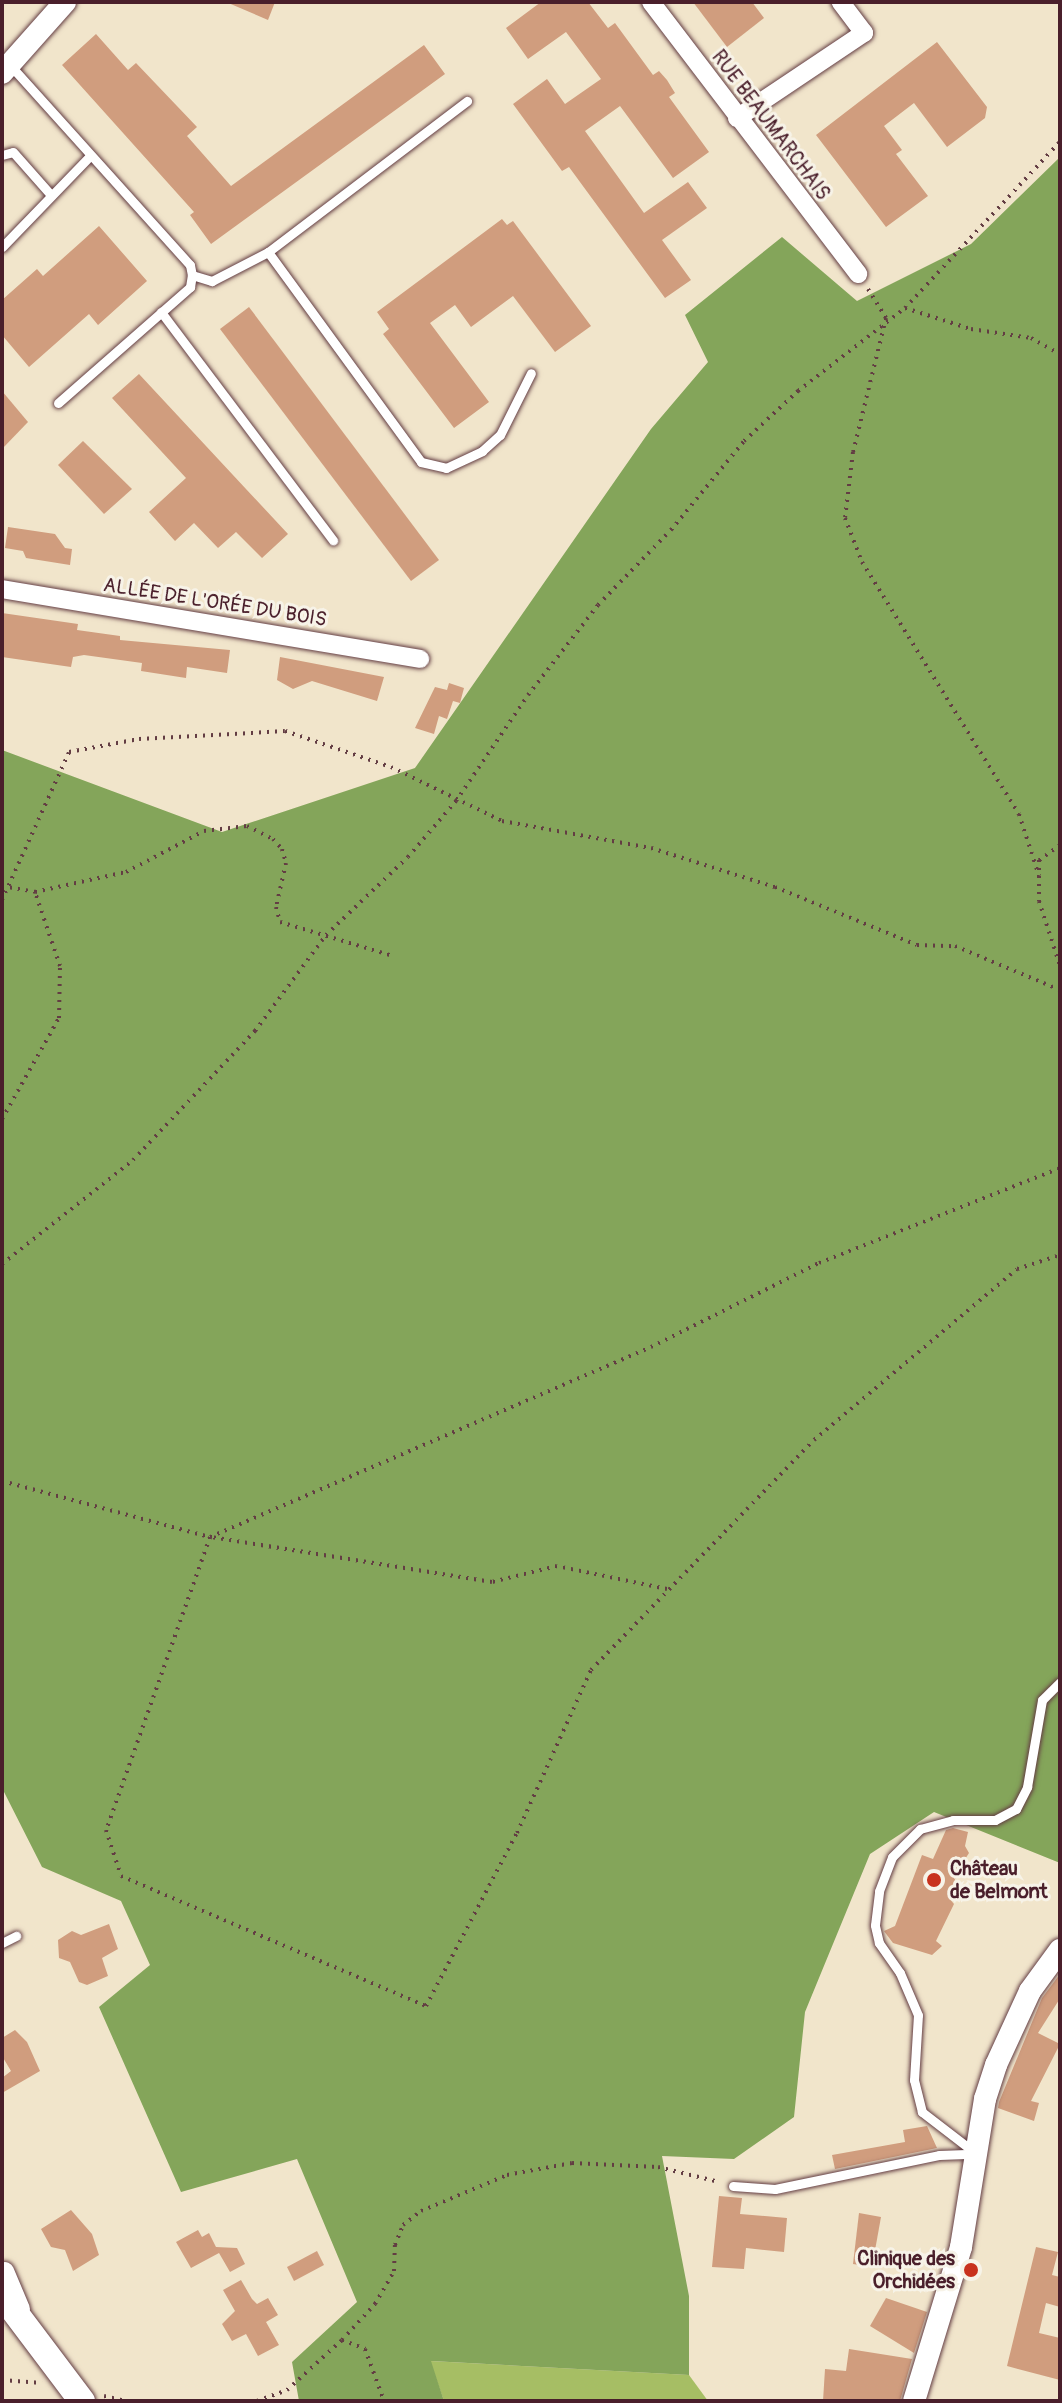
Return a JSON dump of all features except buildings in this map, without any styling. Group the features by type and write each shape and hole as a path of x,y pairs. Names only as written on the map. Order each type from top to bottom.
{"main road":[{"path":"3,2277 33,2336 81,2392"}],"street":[{"path":"6,69 65,2"},
{"name":"RUE BEAUMARCHAIS","path":"651,2 858,274"},
{"path":"737,118 864,33 841,2"},
{"name":"ALLÉE DE L'ORÉE DU BOIS","path":"2,589 420,659"},
{"path":"914,2401 961,2247 985,2099 1009,2030 1060,1950"}],"lane":[{"path":"6,69 190,265 192,275 190,287 58,403"},
{"path":"192,275 222,279 268,252 467,101"},
{"path":"2,155 13,152 51,195"},
{"path":"2,247 90,156"},
{"path":"268,252 421,462 446,468 482,451 500,435 531,373"},
{"path":"161,312 333,540"},
{"path":"977,2154 922,2112 914,2080 918,2015 900,1973 879,1943 875,1925 879,1891 892,1857 920,1829 953,1820 995,1820 1016,1809 1027,1787 1042,1700 1060,1682"},
{"path":"2,1943 16,1936"},
{"path":"733,2186 775,2189 939,2155 977,2154"}],"path":[{"path":"2,1264 133,1160 255,1031 326,935 408,857 456,801 528,695 598,605 671,530 744,441 886,318 905,308 1060,142"},
{"path":"858,274 886,318 853,452 845,518 862,562 1019,814 1039,876"},
{"path":"905,308 971,329 1031,338 1060,354"},
{"path":"2,900 4,887 69,752 139,739 285,731 391,767 502,821 651,848 775,887 917,945 955,946 1060,990"},
{"path":"4,887 35,892 126,872 204,831 247,826 273,839 282,849 286,863 276,907 280,922 390,955"},
{"path":"1060,845 1039,860 1039,901 1060,966"},
{"path":"2,1119 59,1018 60,966 35,892"},
{"path":"1060,1168 819,1263 651,1347 210,1537 106,1830 121,1876 426,2006 517,1833 591,1670 814,1440 1017,1269 1060,1255"},
{"path":"2,1481 210,1537 492,1582 557,1566 667,1589"},
{"path":"257,2401 287,2390 342,2340 375,2304 394,2271 395,2245 403,2225 421,2211 507,2175 572,2163 614,2162 733,2186"},
{"path":"342,2340 365,2349 384,2401"},
{"path":"2,2380 125,2401"}],"green space":[{"path":"1060,157 1060,1863 934,1812 870,1854 805,2012 794,2117 734,2159 662,2156 689,2296 689,2375 431,2361 444,2401 299,2401 292,2362 357,2302 297,2159 181,2192 99,2007 150,1965 121,1901 42,1867 2,1788 2,750 222,832 415,768 651,429 708,362 685,315 782,237 857,301 971,244"},
{"path":"430,2361 689,2375 708,2401 444,2401"}],"place":[{"name":"Château de Belmont","path":"934,1880"},
{"name":"Clinique des Orchidées","path":"971,2270"}]}
